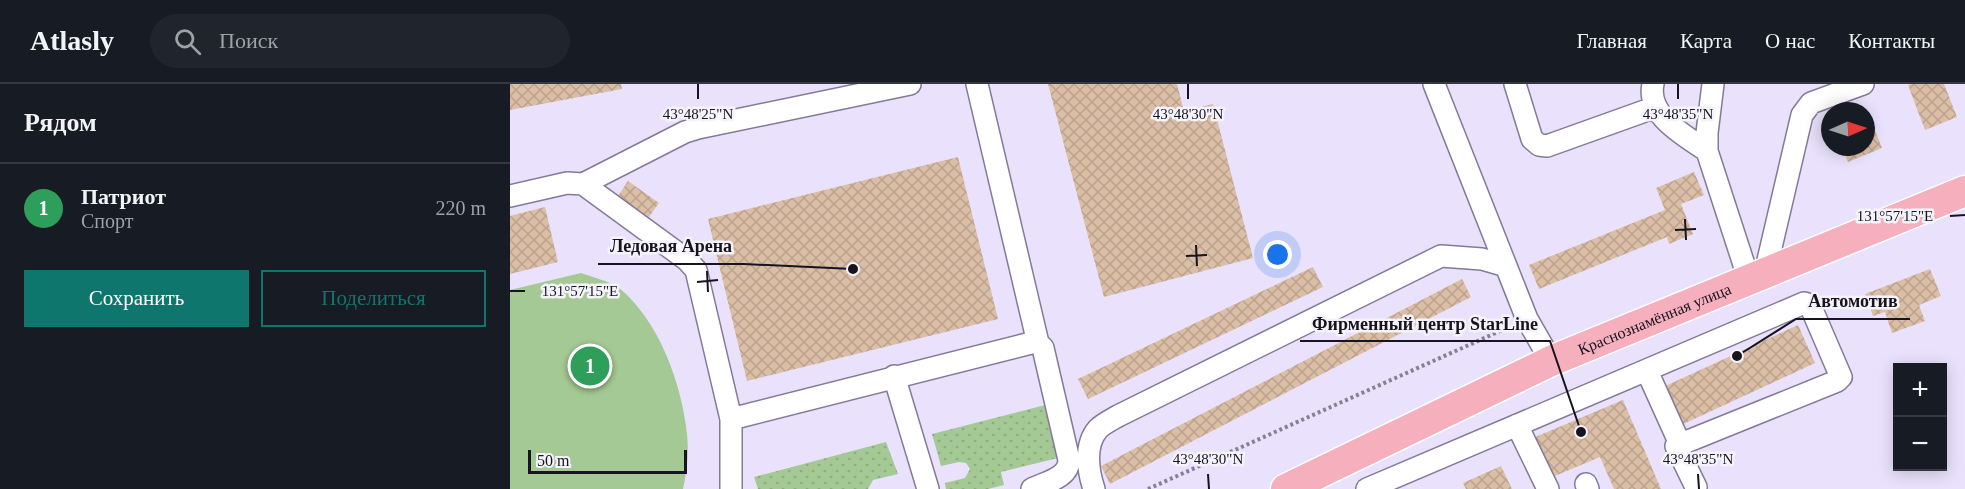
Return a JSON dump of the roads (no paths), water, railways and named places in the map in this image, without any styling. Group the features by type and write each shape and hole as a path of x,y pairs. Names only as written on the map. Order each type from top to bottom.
{"highway":[{"name":"Краснознамённая улица","path":"1286,489 1551,361 1965,191"}],"lane":[{"path":"510,196 567,183 583,184 685,132 698,128 910,84"},
{"path":"977,84 1038,343 1043,348 1069,460 1069,467 1065,474 1032,489"},
{"path":"1434,84 1527,319 1551,361"},
{"path":"1515,84 1532,139 1539,145 1548,146 1656,107"},
{"path":"1653,84 1656,107 1667,122 1707,151"},
{"path":"1713,84 1707,151 1757,277"},
{"path":"1757,277 1802,115 1811,104 1863,84"},
{"path":"583,184 687,260 696,270 731,419 731,489"},
{"path":"1095,489 1091,479 1089,450 1092,438 1099,428 1118,416 1441,256 1482,259 1506,266"},
{"path":"1367,489 1394,484 1517,425 1804,303 1810,305 1841,377 1837,381 1676,446 1696,487"},
{"path":"731,419 894,376 1038,343"},
{"path":"1647,371 1680,444"},
{"path":"894,376 928,489"},
{"path":"1517,425 1548,489"}],"place":[{"name":"Ледовая Арена","path":"853,269"},
{"name":"Автомотив","path":"1737,356"},
{"name":"Патриот","path":"590,366"},
{"name":"Фирменный центр StarLine","path":"1581,432"}]}
